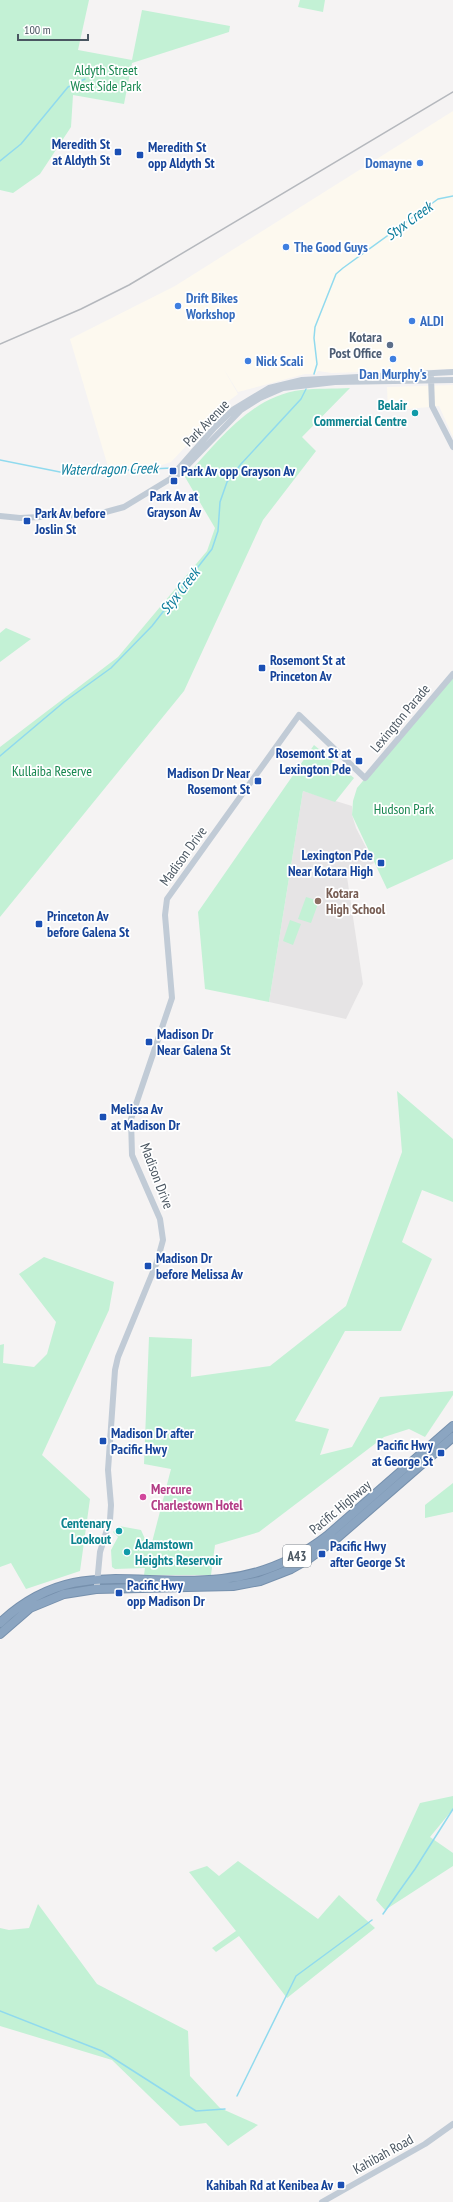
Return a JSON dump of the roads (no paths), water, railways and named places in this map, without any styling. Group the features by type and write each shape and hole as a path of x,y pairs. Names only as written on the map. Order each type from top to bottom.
{"highway":[{"name":"Pacific Highway","path":"0,1623 20,1606 46,1591 72,1583 98,1579 220,1580 254,1574 282,1564 305,1552 327,1536 453,1426"},
{"name":"Pacific Highway","path":"0,1634 19,1617 41,1602 64,1594 96,1589 234,1586 273,1576 291,1569 323,1549 453,1437"}],"main road":[{"name":"Park Avenue","path":"431,377 453,372"},
{"name":"Park Avenue","path":"171,477 215,427 234,409 250,398 276,386 313,381 431,377 453,380"},
{"path":"431,377 432,406 453,447"},
{"name":"Park Avenue","path":"0,516 20,518 109,512 129,504 171,477 180,474 241,410 276,391 302,382"},
{"path":"199,454 214,432 215,427 220,426 241,410"},
{"name":"Lexington Parade","path":"299,715 365,778 453,674"},
{"name":"Madison Drive","path":"96,1589 100,1552 110,1520 111,1505 108,1470 115,1370 118,1357 157,1262 163,1240 160,1218 132,1155 130,1129 131,1119 172,998 165,905 167,899 299,715"},
{"name":"Kahibah Road","path":"322,2202 425,2144 453,2124"}],"waterway":[{"path":"0,161 21,144 68,87 85,79"},
{"name":"Styx Creek","path":"314,374 317,364 314,338 315,327 336,274 438,199 453,196"},
{"name":"Styx Creek","path":"0,756 64,702 111,668 152,626 212,549 218,531 220,502 227,482 241,464 301,399 306,389"},
{"name":"Waterdragon Creek","path":"0,460 65,473 172,468"},
{"path":"383,1914 415,1869 453,1809"},
{"path":"237,2096 296,1976 372,1920"},
{"path":"0,2011 102,2051 196,2111 225,2109"}],"railway":[{"path":"0,344 81,309 129,285 453,92"}],"place":[{"name":"Meredith St at Aldyth St","path":"118,152"},
{"name":"Meredith St opp Aldyth St","path":"140,155"},
{"name":"Domayne","path":"420,163"},
{"name":"The Good Guys","path":"286,247"},
{"name":"Drift Bikes Workshop","path":"178,306"},
{"name":"ALDI","path":"412,321"},
{"name":"Kotara Post Office","path":"390,345"},
{"name":"Dan Murphy's","path":"393,359"},
{"name":"Nick Scali","path":"248,361"},
{"name":"Belair Commercial Centre","path":"415,413"},
{"name":"Park Av opp Grayson Av","path":"173,471"},
{"name":"Park Av at Grayson Av","path":"174,481"},
{"name":"Park Av before Joslin St","path":"27,521"},
{"name":"Rosemont St at Princeton Av","path":"262,668"},
{"name":"Rosemont St at Lexington Pde","path":"359,761"},
{"name":"Madison Dr Near Rosemont St","path":"258,781"},
{"name":"Lexington Pde Near Kotara High","path":"381,863"},
{"name":"Kotara High School","path":"318,901"},
{"name":"Princeton Av before Galena St","path":"39,924"},
{"name":"Madison Dr Near Galena St","path":"149,1042"},
{"name":"Melissa Av at Madison Dr","path":"103,1117"},
{"name":"Madison Dr before Melissa Av","path":"148,1266"},
{"name":"Madison Dr after Pacific Hwy","path":"103,1441"},
{"name":"Pacific Hwy at George St","path":"441,1453"},
{"name":"Mercure Charlestown Hotel","path":"143,1497"},
{"name":"Centenary Lookout","path":"119,1531"},
{"name":"Adamstown Heights Reservoir","path":"127,1552"},
{"name":"Pacific Hwy after George St","path":"322,1554"},
{"name":"Pacific Hwy opp Madison Dr","path":"119,1593"},
{"name":"Kahibah Rd at Kenibea Av","path":"341,2185"}],"park label":[{"name":"Aldyth Street West Side Park","path":"106,78"},
{"name":"Kullaiba Reserve","path":"52,771"},
{"name":"Hudson Park","path":"404,809"}]}
